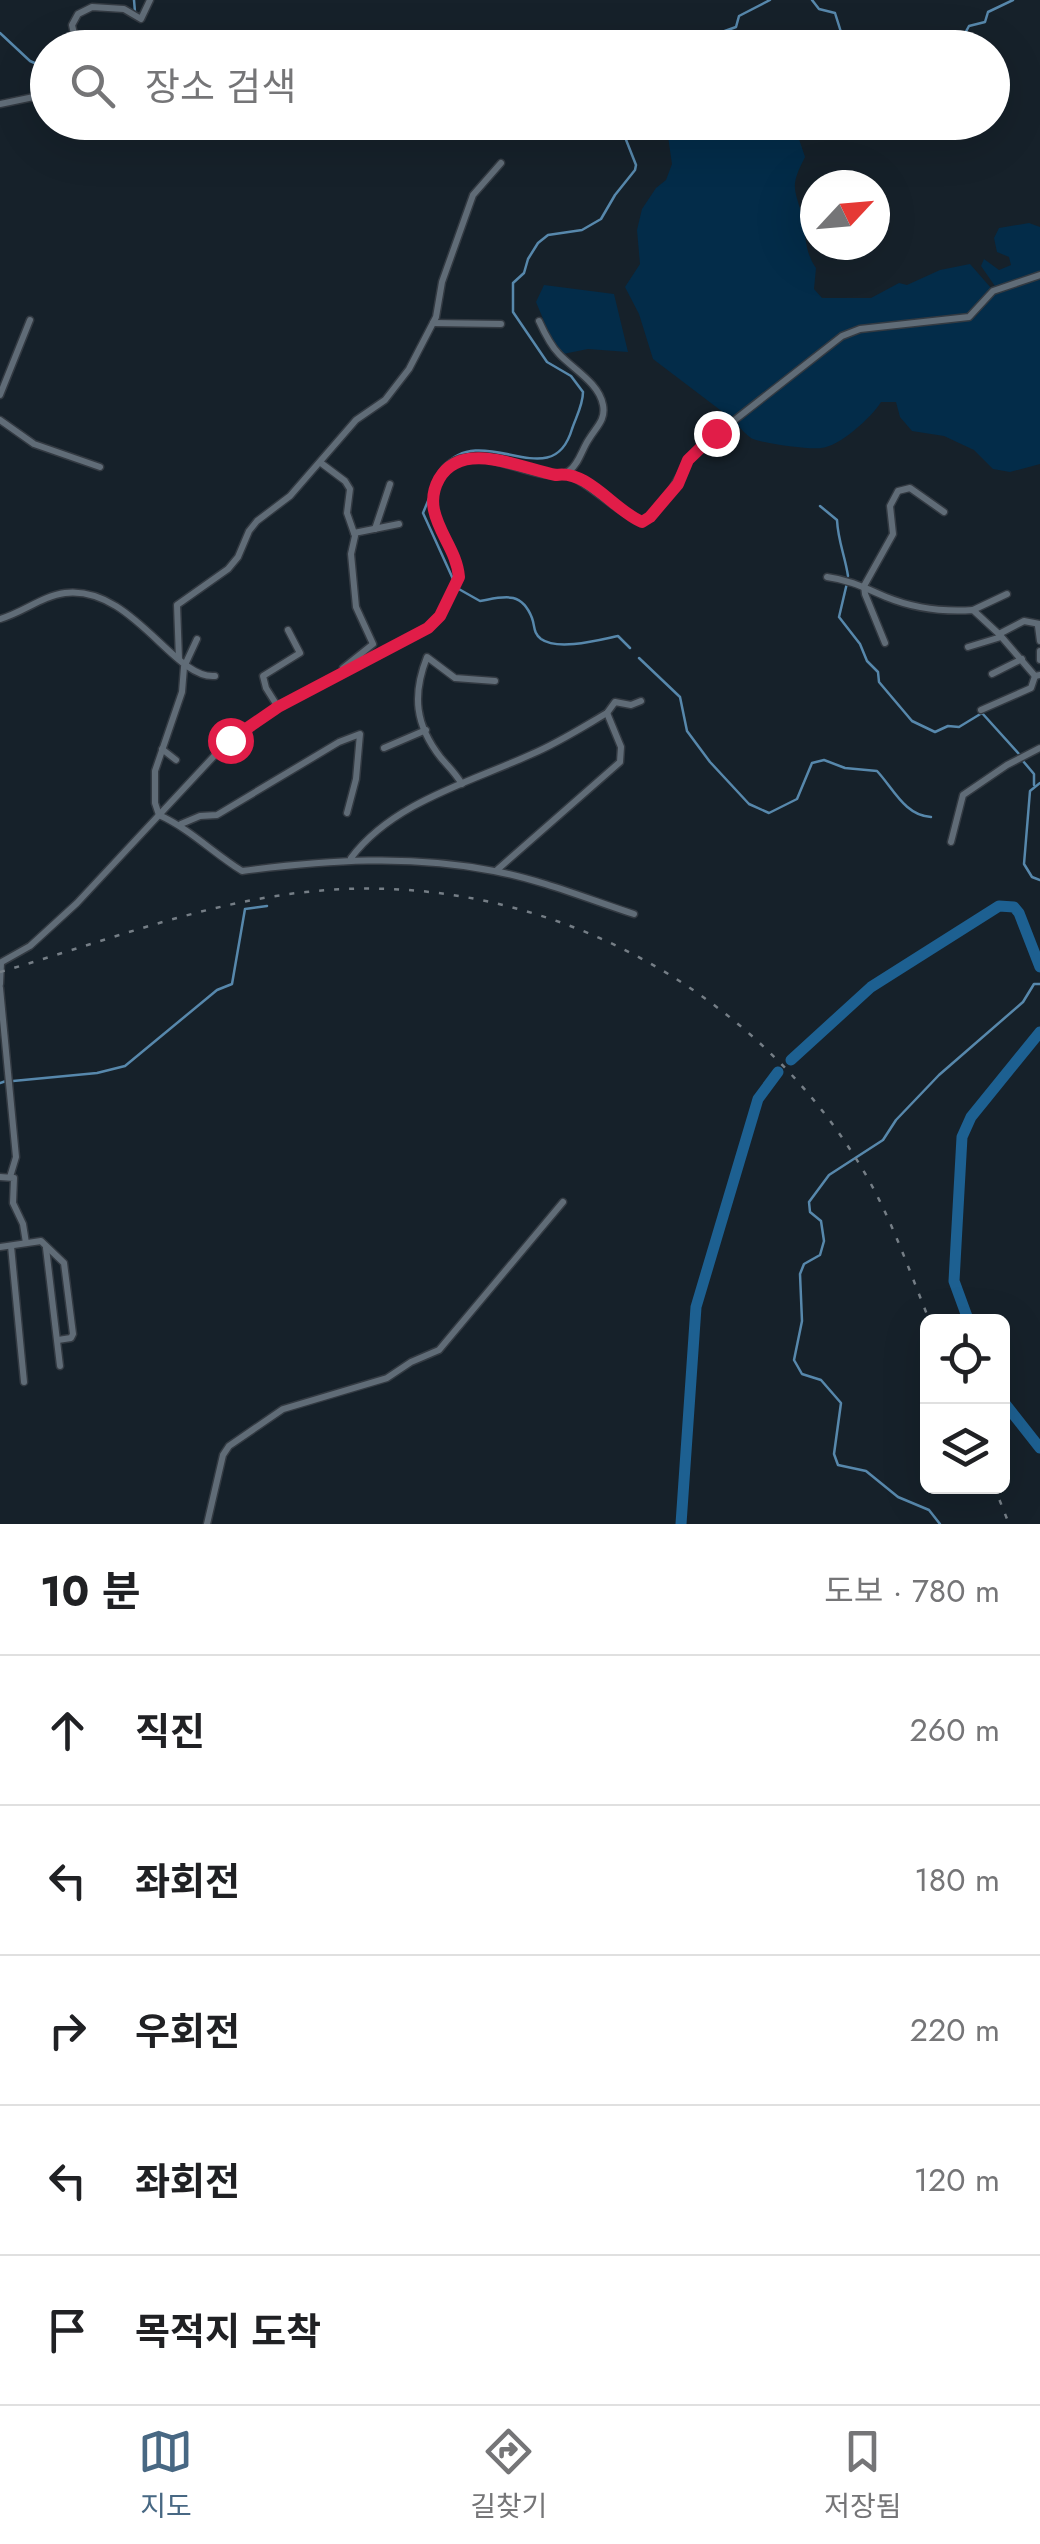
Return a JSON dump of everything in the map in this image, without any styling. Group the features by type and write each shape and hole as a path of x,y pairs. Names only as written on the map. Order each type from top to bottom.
{"street":[{"path":"73,30 72,25 84,9 120,8 141,19 150,0"},
{"path":"0,104 30,98"},
{"path":"179,660 177,605 228,568 257,521 290,496 356,420 384,400 409,369 433,323 442,282 473,195 501,164"},
{"path":"566,473 592,486 622,512 642,522 678,484 684,466 700,448 781,380 842,336 860,329 969,317 993,291 1040,275"},
{"path":"0,395 30,320"},
{"path":"10,1176 16,1156 0,963 30,946 77,903 230,740 278,707 428,628 440,616 459,577 433,500 440,476 453,462 471,458 556,475 572,470 600,424 604,408 596,389 559,354 539,321"},
{"path":"433,323 501,324"},
{"path":"0,420 34,444 100,467"},
{"path":"321,463 350,490 347,513 354,534 356,607 373,644 339,673"},
{"path":"375,529 390,484"},
{"path":"885,643 864,586 892,534 890,506 898,491 910,488 944,512"},
{"path":"354,534 398,524"},
{"path":"827,576 851,580 888,598 953,611 972,610 1007,594"},
{"path":"0,619 59,594 91,595 132,616 184,668 214,676"},
{"path":"972,610 1038,675 1031,688 981,710"},
{"path":"968,647 1024,621 1039,625 1040,641"},
{"path":"278,707 263,676 300,653 288,630"},
{"path":"159,815 153,782 182,692 184,668 197,639"},
{"path":"1040,652 1040,660"},
{"path":"462,784 426,730 416,694 428,657 456,678 496,680"},
{"path":"992,674 1022,659"},
{"path":"350,859 400,815 538,752 608,713 615,702 641,701"},
{"path":"496,871 620,762 621,748 608,713"},
{"path":"384,748 426,730"},
{"path":"180,824 200,816 217,815 360,734 356,780 348,812"},
{"path":"951,842 963,795 1040,748"},
{"path":"162,750 176,760"},
{"path":"159,815 180,824 242,870 350,859 452,865 496,871 634,914"},
{"path":"0,1177 14,1178 14,1203 26,1243"},
{"path":"208,1524 224,1455 230,1446 282,1409 393,1376 411,1362 439,1350 564,1202"},
{"path":"0,1247 41,1241 64,1263 73,1337 58,1340"},
{"path":"11,1246 24,1382"},
{"path":"46,1247 60,1366"}],"shaded area":[{"path":"668,140 799,140 805,157 795,189 800,209 800,260 812,260 816,268 814,289 822,298 871,298 899,283 907,285 940,270 970,264 991,288 969,315 839,334 732,419 653,359 639,314 625,287 640,264 637,230 642,209 666,180 672,164"},
{"path":"1029,223 1040,227 1040,464 1010,472 993,469 974,450 944,436 912,431 900,417 896,402 881,402 854,430 821,448 756,440 734,421 844,337 976,316 997,289 981,266 984,259 999,270 1011,265 1009,257 997,252 994,238 999,228"},
{"path":"544,285 614,294 628,352 588,349 563,354 554,345 536,302"}],"waterway":[{"path":"134,0 135,12"},
{"path":"728,30 736,27 739,16 770,0"},
{"path":"812,0 819,9 835,13 840,30"},
{"path":"967,30 985,22 988,12 1013,0"},
{"path":"0,33 30,61"},
{"path":"444,466 460,454 478,450 533,458 549,457 562,448 583,392 571,376 547,362 513,312 513,283 524,273 538,243 548,235 582,230 601,219 635,170 626,140"},
{"path":"440,472 423,513 453,579"},
{"path":"820,506 837,520 848,576"},
{"path":"847,583 839,617 878,672 879,682 912,721 935,732 948,726 959,727 982,713 1019,754"},
{"path":"457,588 480,601 517,599 528,609 537,634 548,642 579,644 618,636 630,648"},
{"path":"639,658 680,697 687,731 749,804 769,813 797,799 812,763 824,760 845,768 877,771 914,812 931,817"},
{"path":"1023,761 1034,774 1034,785"},
{"path":"1040,783 1030,791 1024,864 1032,877 1040,880"},
{"path":"13,1081 97,1073 125,1066 217,990 232,984 245,909 267,906"},
{"path":"791,1060 871,987 999,906 1014,907 1019,913 1040,967"},
{"path":"940,1524 929,1510 898,1497 866,1471 838,1465 834,1454 841,1403 821,1380 802,1374 794,1360 802,1321 800,1274 804,1264 820,1255 824,1241 821,1221 810,1212 809,1202 829,1175 883,1140 896,1120 939,1075 1023,1002 1034,984 1040,984"},
{"path":"966,1314 954,1281 962,1137 971,1117 1040,1032"},
{"path":"681,1524 696,1307 758,1099 778,1072"},
{"path":"0,1083 6,1081"},
{"path":"1005,1404 1040,1448"}],"railway":[{"path":"0,972 190,914 306,892 389,889 471,898 550,919 625,950 695,992 759,1042 815,1102 863,1170 927,1314"},
{"path":"997,1494 1009,1524"}],"route":[{"path":"230,740 278,707 354,664 428,628 440,616 459,577 433,500 440,476 453,462 471,458 556,475 566,473 592,486 622,512 642,522 678,484 688,460 716,433"}]}
